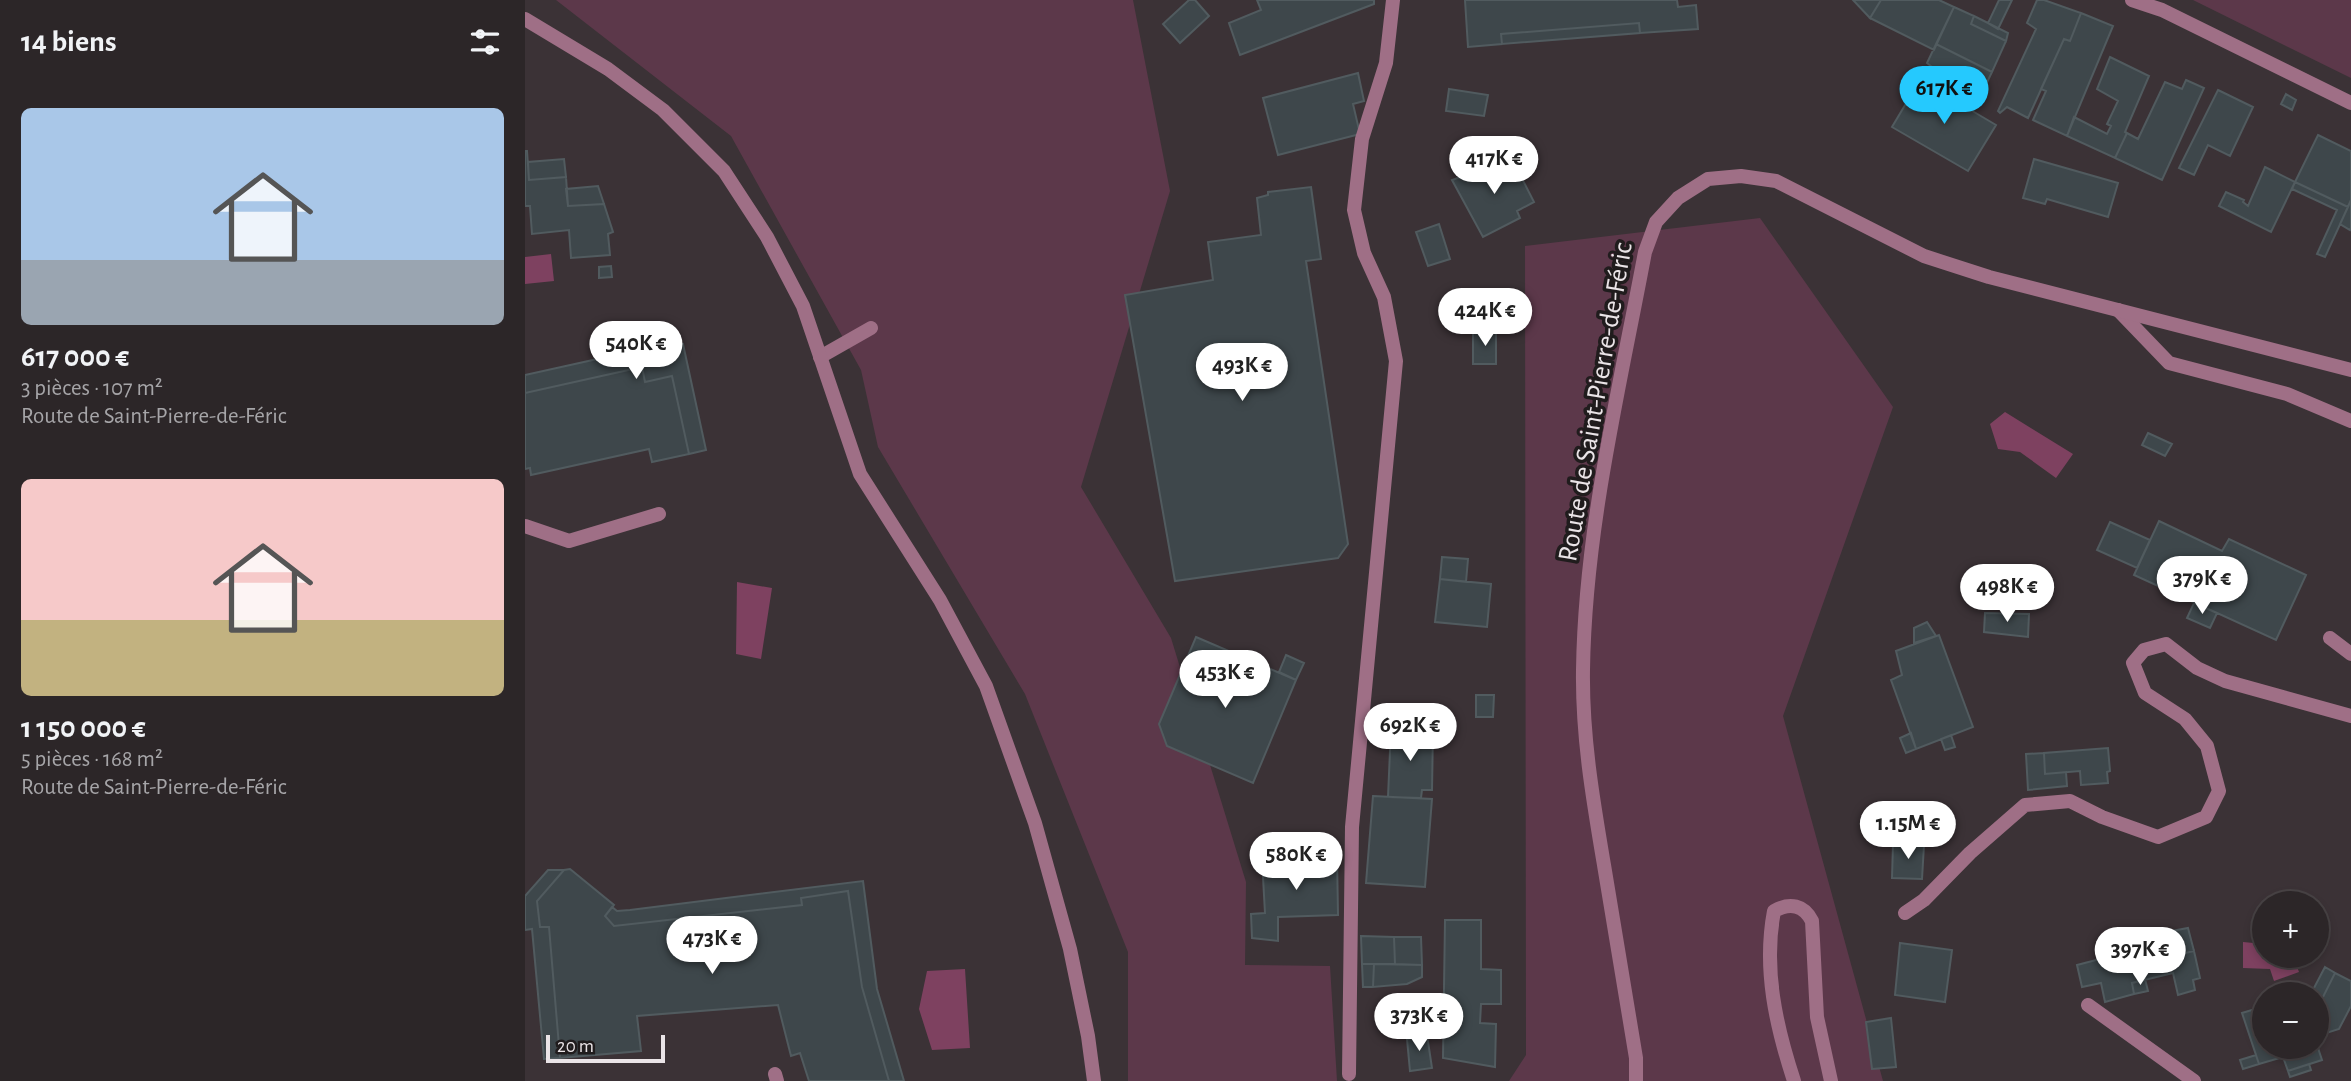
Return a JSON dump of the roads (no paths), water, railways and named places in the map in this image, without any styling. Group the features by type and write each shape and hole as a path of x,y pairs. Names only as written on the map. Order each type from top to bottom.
{"street":[{"path":"1349,1074 1352,827 1396,361 1384,297 1364,253 1354,210 1362,139 1386,63 1393,0"},
{"path":"2132,0 2162,10 2351,103"},
{"path":"525,19 608,69 663,110 724,172 767,237 803,306 860,474 940,600 986,685 1035,823 1066,936 1088,1036 1094,1081"},
{"name":"Route de Saint-Pierre-de-Féric","path":"1636,1081 1636,1058 1584,735 1586,599 1595,515 1645,252 1656,222 1678,198 1708,179 1741,176 1776,181 1924,256 1989,277 2351,370"},
{"path":"2119,310 2169,363 2287,394 2351,421"},
{"path":"820,357 871,328"},
{"path":"525,526 569,541 659,514"},
{"path":"2330,638 2351,654"},
{"path":"1905,913 1924,900 1970,853 2025,805 2070,801 2102,817 2158,837 2206,817 2219,791 2207,746 2185,719 2145,692 2133,663 2144,650 2166,644 2197,668 2225,681 2351,716"},
{"path":"1794,1081 1779,1035 1772,994 1770,935 1774,911 1784,905 1807,911 1812,921 1817,1017 1831,1081"},
{"path":"2088,1005 2194,1081"}]}
